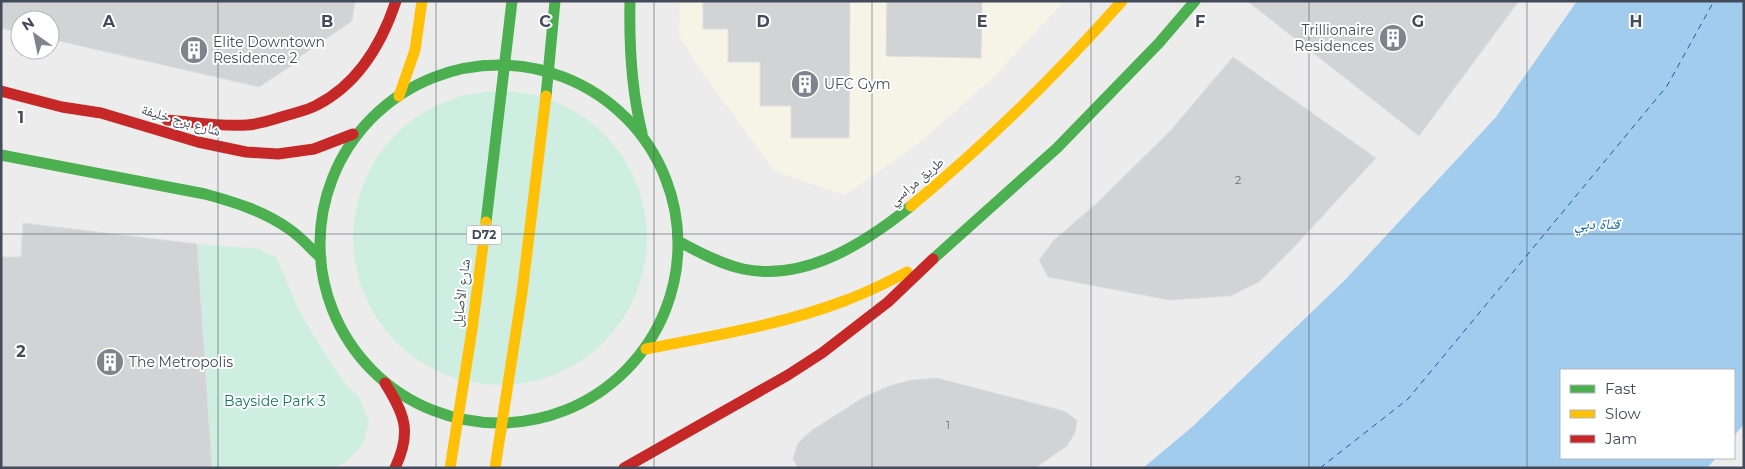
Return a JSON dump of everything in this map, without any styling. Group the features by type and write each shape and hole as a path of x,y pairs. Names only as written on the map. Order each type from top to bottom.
{"main road":[{"path":"101,113 197,123 247,125 271,121 297,113 323,102 344,86 362,67 378,46 390,22 396,1"},
{"path":"399,96 408,76 414,55 419,33 422,1"},
{"name":"شارع الأصايل","path":"450,468 472,330 502,96 512,1"},
{"path":"491,465 514,342 535,187 555,1"},
{"path":"384,382 424,408 470,422 518,423 567,411 604,390 646,349 672,298 680,242 670,184 642,133 635,106 630,80 630,1"},
{"name":"طريق مراسي","path":"680,242 731,267 760,272 790,271 846,250 898,217 929,192 999,128 1058,70 1122,1"},
{"path":"624,468 764,389 822,353 888,302 1070,135 1153,50 1195,1"},
{"path":"395,468 402,454 405,428 399,404 384,382 359,356 340,327 326,293 320,258 322,220 331,184 353,134 399,96 438,76 483,66 528,67 571,79 610,102 642,133"},
{"name":"شارع برج خليفة","path":"1,91 62,107 101,113 198,142 246,152 278,154 314,149 353,134"},
{"path":"1,155 205,194 238,203 269,216 296,235 320,258"},
{"path":"646,349 787,320 822,310 855,298 887,283 948,245"},
{"path":"491,465 518,423"}],"shaded area":[{"path":"680,1 1064,1 994,77 913,148 844,195 775,171 698,67 679,35"}],"green space":[{"path":"500,91 529,94 556,103 581,116 604,134 622,157 635,182 644,209 647,238 644,267 635,294 622,319 604,342 581,360 556,373 529,382 500,385 471,382 444,373 419,360 396,342 378,319 365,294 356,267 353,238 356,209 365,182 378,157 396,134 419,116 444,103 471,94"},
{"name":"Bayside Park 3","path":"197,244 260,249 277,258 297,306 312,333 343,381 360,399 369,422 363,444 345,463 332,468 212,468"}],"water":[{"name":"قناة دبي","path":"1577,1 1744,1 1744,424 1735,435 1735,369 1560,369 1560,459 1715,459 1707,468 1143,468 1192,427 1345,280 1496,117"}],"building":[{"name":"Elite Downtown Residence 2","path":"1,1 355,1 352,21 298,58 300,60 259,87 60,41 60,10 10,10 10,30 1,28"},
{"name":"UFC Gym","path":"703,1 850,1 849,138 791,138 791,106 760,106 760,62 728,62 728,29 703,29"},
{"path":"887,1 982,1 981,58 886,56"},
{"name":"Trillionaire Residences","path":"1247,1 1519,1 1419,136"},
{"path":"1233,57 1376,158 1259,282 1230,296 1169,300 1048,277 1039,260 1054,240 1097,203 1171,130"},
{"name":"The Metropolis","path":"23,223 197,244 212,468 1,468 1,257 21,257"},
{"path":"937,378 1064,411 1077,420 1075,433 1067,446 1035,468 798,468 793,459 798,443 812,430 864,397 889,386 911,380"}],"ferry route":[{"path":"1320,468 1408,399 1667,86 1714,1"}],"traffic: fast":[{"path":"486,222 512,1"},
{"path":"546,96 555,1"},
{"path":"630,1 632,67 635,100 642,133"},
{"path":"933,259 1057,148 1159,43 1195,1"},
{"path":"499,65 534,69 567,79 598,95 626,117 648,145 664,176 674,209 678,244 674,279 664,312 648,343 626,371 598,393 567,409 534,419 499,423 464,419 431,409 400,393 372,371 350,343 334,312 324,279 320,244 324,209 334,176 350,145 372,117 400,95 431,79 464,69 499,65"},
{"path":"1,155 205,194 227,200 259,212 289,229 298,235 321,258"},
{"path":"680,242 735,267 766,272 789,270 811,265 854,246 911,206"}],"traffic: slow":[{"path":"399,96 415,50 422,1"},
{"path":"911,206 1020,108 1122,1"},
{"path":"495,468 522,293 546,96"},
{"path":"450,468 472,330 486,222"},
{"path":"646,349 796,317 852,298 907,272"}],"traffic: jam":[{"path":"167,120 217,125 258,124 307,110 317,105 345,86 367,61 384,32 396,1"},
{"path":"1,91 62,107 101,113 198,142 246,152 278,154 314,149 353,134"},
{"path":"624,468 788,375 822,353 888,302 933,259"},
{"path":"385,383 397,405 404,424 403,444 395,468"}],"place":[{"name":"Trillionaire Residences","path":"1393,38"},
{"name":"Elite Downtown Residence 2","path":"194,50"},
{"name":"UFC Gym","path":"805,84"},
{"name":"The Metropolis","path":"110,362"}]}
